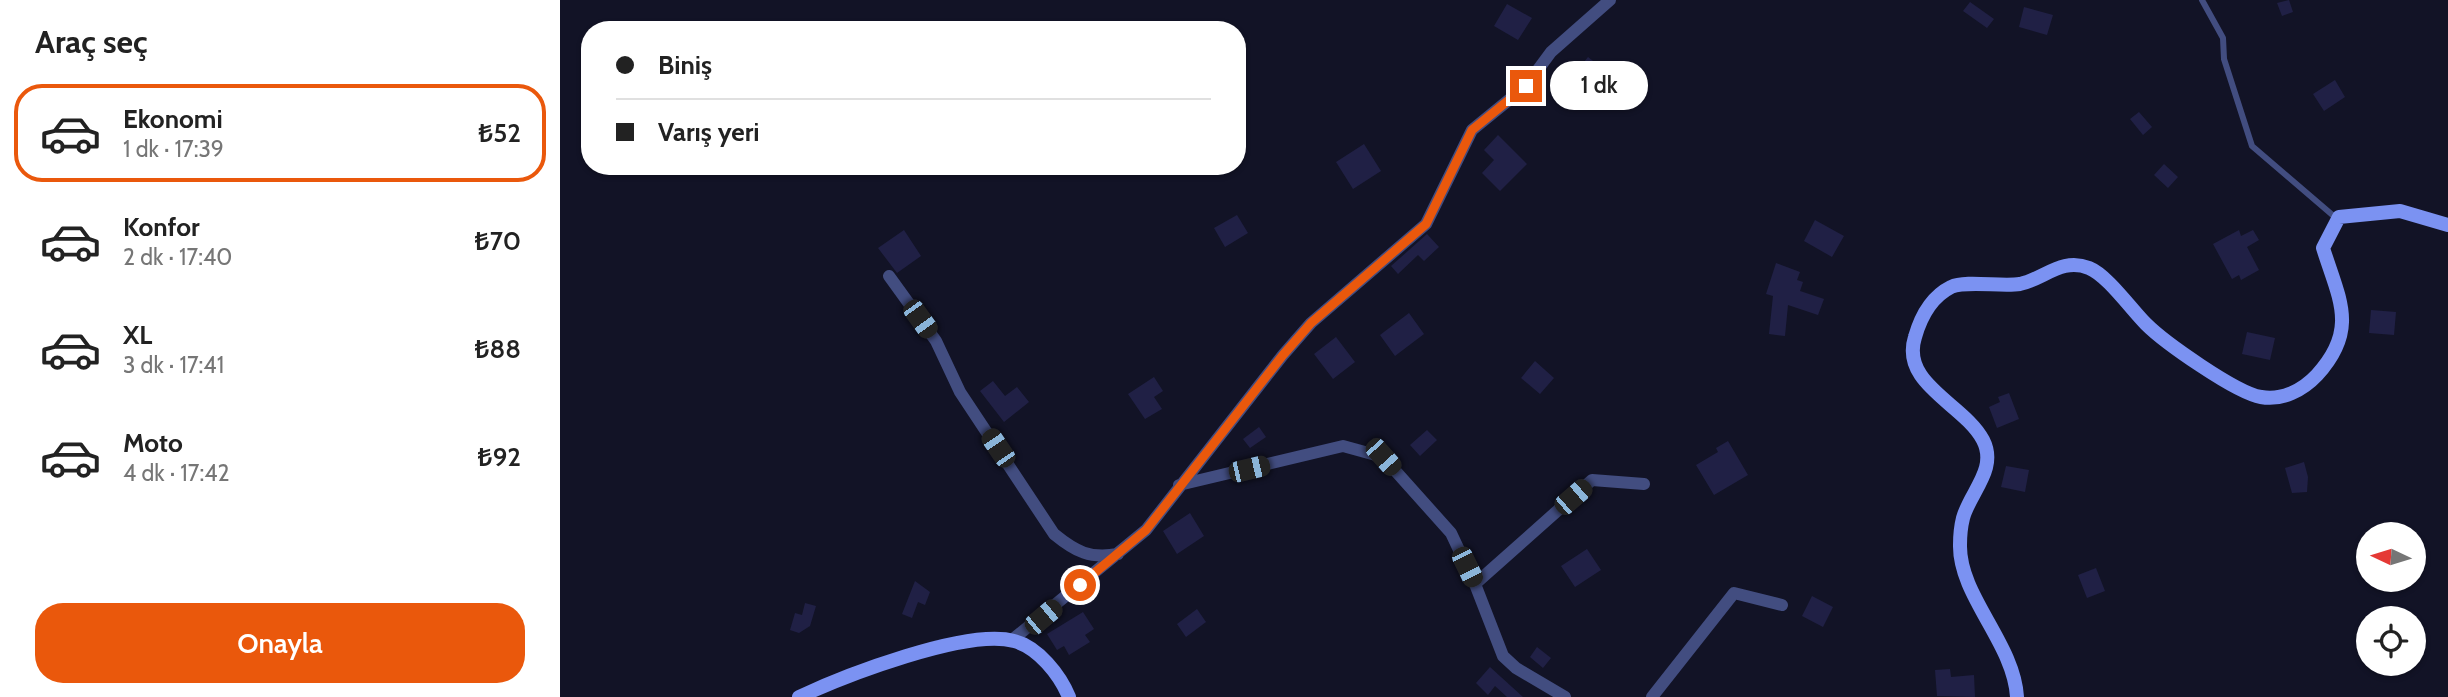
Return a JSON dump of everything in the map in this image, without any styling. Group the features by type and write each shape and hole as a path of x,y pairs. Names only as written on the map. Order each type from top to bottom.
{"street":[{"path":"1012,640 1146,530 1179,485 1311,323 1426,224 1472,130 1526,86 1551,52 1610,0"},
{"path":"2017,697 2008,662 1963,567 1960,546 1963,517 1988,463 1985,443 1972,421 1924,381 1912,362 1914,339 1926,309 1954,286 2021,284 2052,268 2075,265 2091,268 2149,327 2199,366 2259,397 2284,397 2309,383 2327,364 2340,340 2344,318 2323,248 2338,219 2400,211 2448,225"},
{"path":"889,276 936,341 960,392 1054,534 1074,551 1090,556 1118,554"},
{"path":"1179,485 1343,446 1383,457 1451,533 1475,584 1503,656 1516,668 1565,697"},
{"path":"1475,584 1592,480 1644,484"},
{"path":"1652,697 1734,593 1782,605"},
{"path":"799,697 836,680 961,641 1012,640 1024,644 1046,663 1069,697"}],"lane":[{"path":"2202,0 2223,38 2224,59 2252,146 2338,219"}],"building":[{"path":"2289,0 2293,12 2282,16 2277,3"},
{"path":"1970,2 1994,19 1987,28 1963,11"},
{"path":"1507,4 1532,18 1518,40 1494,26"},
{"path":"2024,7 2053,15 2047,35 2019,27"},
{"path":"1588,57 1602,68 1592,82 1577,71"},
{"path":"2335,80 2345,97 2324,111 2313,94"},
{"path":"2139,112 2152,127 2143,135 2130,119"},
{"path":"1498,135 1527,164 1500,191 1482,173 1494,160 1484,150"},
{"path":"1364,144 1381,171 1353,189 1336,162"},
{"path":"2164,164 2178,177 2168,188 2154,175"},
{"path":"1237,215 1248,233 1225,247 1214,228"},
{"path":"1815,220 1844,236 1832,257 1804,241"},
{"path":"904,230 921,256 897,273 878,248"},
{"path":"2239,230 2241,236 2253,230 2259,240 2247,247 2259,270 2241,280 2239,275 2232,279 2213,244"},
{"path":"1427,234 1439,247 1424,261 1418,255 1398,274 1391,266"},
{"path":"1776,263 1800,272 1797,280 1803,282 1800,291 1824,299 1818,315 1788,305 1785,336 1769,334 1773,296 1766,294"},
{"path":"2371,310 2396,312 2394,335 2369,333"},
{"path":"1409,313 1424,334 1395,356 1380,335"},
{"path":"2247,332 2275,338 2270,360 2242,354"},
{"path":"1336,337 1355,362 1333,379 1314,354"},
{"path":"1535,361 1554,378 1540,394 1521,378"},
{"path":"1154,377 1163,391 1154,397 1162,409 1145,419 1128,394"},
{"path":"993,381 1005,396 1017,387 1029,402 1004,422 980,391"},
{"path":"2009,393 2019,419 1997,428 1989,407 2000,402 1998,397"},
{"path":"1259,427 1266,437 1250,448 1243,439"},
{"path":"1427,430 1437,440 1420,456 1410,445"},
{"path":"1728,441 1748,475 1714,495 1696,465 1718,452 1716,448"},
{"path":"2304,462 2308,477 2307,492 2292,493 2285,468"},
{"path":"2006,466 2029,470 2025,492 2001,487"},
{"path":"1190,513 1204,536 1177,554 1163,531"},
{"path":"1587,549 1601,570 1575,587 1561,566"},
{"path":"2096,568 2105,591 2087,598 2078,575"},
{"path":"915,581 930,592 925,605 918,602 912,618 902,614"},
{"path":"1812,596 1833,607 1823,627 1802,616"},
{"path":"805,603 816,606 810,626 799,633 790,630 795,613 802,615"},
{"path":"1197,609 1206,622 1186,637 1177,624"},
{"path":"1083,612 1094,629 1085,635 1090,642 1069,655 1064,646 1057,650 1047,634"},
{"path":"1537,647 1551,658 1543,668 1530,657"},
{"path":"1490,667 1523,697 1507,697 1495,686 1488,695 1476,683"},
{"path":"1950,669 1951,677 1974,675 1975,697 1937,696 1935,670"}],"route":[{"path":"1080,585 1146,530 1179,485 1311,323 1426,224 1452,176 1460,151 1472,130 1502,109 1526,86"}]}
